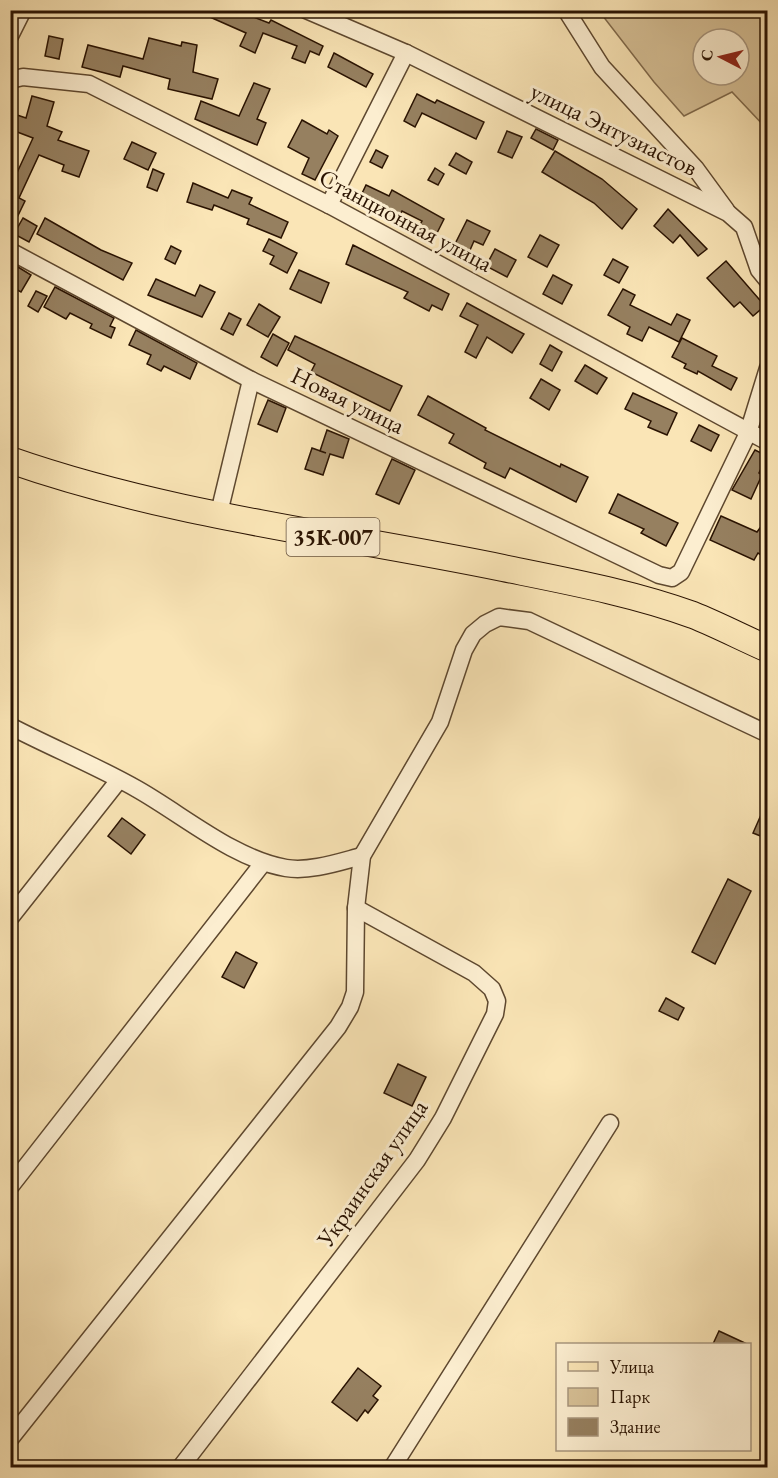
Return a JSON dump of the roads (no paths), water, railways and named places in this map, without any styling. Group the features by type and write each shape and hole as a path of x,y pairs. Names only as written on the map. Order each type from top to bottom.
{"main road":[{"name":"35К-007","path":"10,460 140,499 218,517 415,550 608,590 694,615 768,649"}],"street":[{"path":"10,36 23,10"},
{"name":"улица Энтузиастов","path":"306,10 406,53 728,213 744,227 759,270 768,281"},
{"path":"566,10 602,67 696,169 728,213"},
{"path":"329,205 406,53"},
{"name":"Станционная улица","path":"10,80 23,77 89,84 329,205 768,442"},
{"name":"Новая улица","path":"10,251 251,380 659,575 672,578 681,572 748,433"},
{"path":"748,433 768,368"},
{"path":"218,517 251,380"},
{"path":"10,1439 338,1027 351,1007 355,992 356,908 362,856 440,722 464,650 473,634 484,624 499,617 529,621 768,734"},
{"path":"10,726 119,780 263,863 289,869 320,866 362,856"},
{"path":"10,918 119,780"},
{"path":"10,1187 263,863"},
{"name":"Украинская улица","path":"180,1467 417,1160 459,1087 495,1014 497,1001 492,989 474,973 356,908"},
{"path":"392,1467 610,1123"}]}
